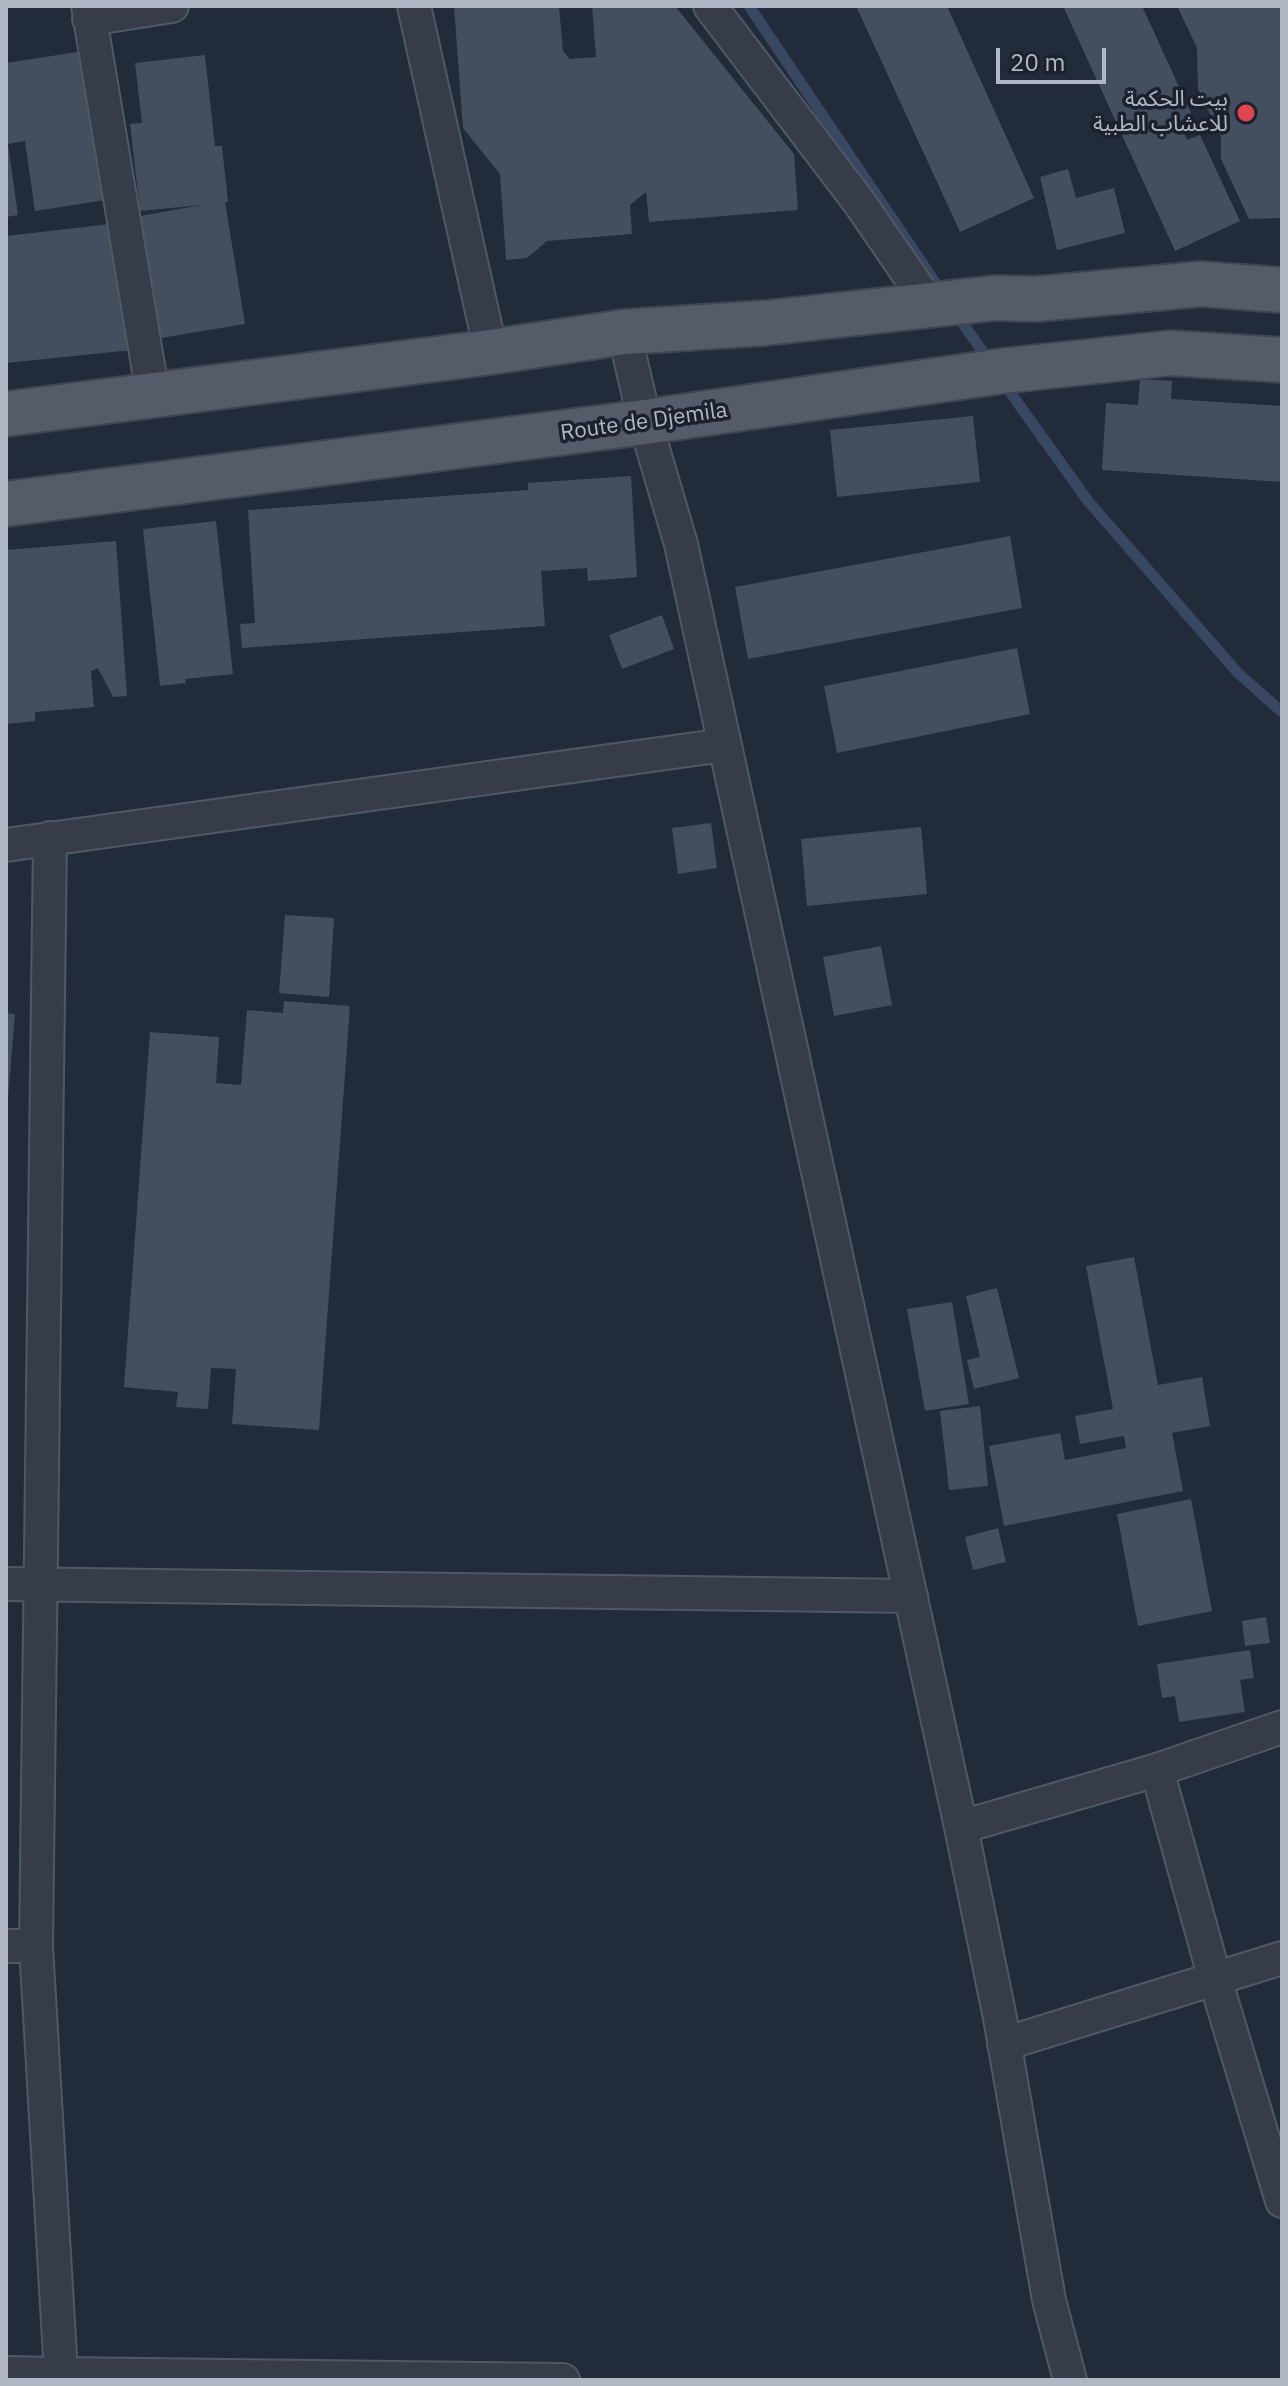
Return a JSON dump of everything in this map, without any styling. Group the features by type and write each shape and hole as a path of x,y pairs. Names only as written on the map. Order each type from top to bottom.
{"main road":[{"path":"6,414 624,332 765,323 995,298 1036,299 1200,284 1282,290"},
{"name":"Route de Djemila","path":"6,504 645,422 1002,371 1171,353 1282,360"}],"street":[{"path":"153,395 89,12 172,6"},
{"path":"414,6 491,352"},
{"path":"710,6 859,202 929,304"},
{"path":"1200,284 1282,275"},
{"path":"624,332 645,422 681,544 911,1596 1004,2044 1049,2300 1070,2380"},
{"path":"6,845 724,745"},
{"path":"50,838 40,1585 21,1946 61,2377"},
{"path":"6,1584 911,1596"},
{"path":"961,1827 1157,1770 1282,1727"},
{"path":"1157,1770 1215,1979 1282,2201"},
{"path":"1004,2044 1282,1958"},
{"path":"6,2373 61,2377 563,2380"}],"building":[{"path":"454,6 559,6 563,51 570,59 596,57 592,6 675,6 794,154 798,210 649,222 646,192 630,205 632,234 547,241 527,258 506,260 500,174 463,128"},
{"path":"856,6 947,6 1034,198 960,232"},
{"path":"1063,6 1142,6 1192,115 1179,121 1187,140 1200,135 1240,221 1175,251"},
{"name":"بيت الحكمة للاعشاب الطبية","path":"1177,6 1282,6 1282,218 1249,219 1221,159 1221,137 1198,89 1197,48"},
{"path":"84,51 106,200 35,211 25,141 8,144 18,215 6,217 6,63"},
{"path":"205,55 215,146 222,146 228,202 225,202 245,324 161,338 140,216 202,205 140,211 130,124 142,123 135,63"},
{"path":"1068,169 1076,198 1114,188 1125,233 1057,250 1040,177"},
{"path":"119,223 132,350 6,363 6,236"},
{"path":"1140,379 1172,381 1171,399 1282,406 1282,482 1102,470 1106,403 1138,405"},
{"path":"973,416 980,482 837,497 830,430"},
{"path":"631,476 637,577 588,581 587,568 541,571 545,626 242,648 240,624 255,623 248,510 528,490 528,483"},
{"path":"216,521 233,674 185,679 186,683 160,686 143,529"},
{"path":"1010,536 1022,608 748,659 735,587"},
{"path":"116,541 127,696 113,697 98,668 91,671 94,707 35,712 35,721 6,724 6,550"},
{"path":"662,615 674,649 622,669 609,635"},
{"path":"1017,648 1030,714 837,753 824,686"},
{"path":"711,823 717,868 678,874 672,828"},
{"path":"921,827 927,894 807,906 801,839"},
{"path":"285,915 334,918 329,997 279,993"},
{"path":"881,946 892,1005 834,1016 823,957"},
{"path":"284,1001 350,1006 319,1430 232,1424 236,1369 211,1368 208,1409 176,1407 178,1392 124,1387 150,1032 219,1037 216,1083 241,1085 247,1010 283,1013"},
{"path":"6,1013 15,1014 8,1098 6,1098"},
{"path":"1134,1257 1158,1385 1202,1377 1210,1426 1172,1433 1183,1491 1004,1526 989,1446 1060,1433 1065,1460 1126,1448 1124,1436 1080,1444 1075,1416 1113,1409 1086,1266"},
{"path":"997,1288 1019,1378 974,1389 967,1360 980,1357 966,1296"},
{"path":"952,1302 969,1404 925,1411 907,1309"},
{"path":"980,1406 988,1486 949,1490 940,1411"},
{"path":"1191,1499 1212,1611 1138,1626 1117,1514"},
{"path":"998,1528 1006,1562 973,1570 965,1537"},
{"path":"1266,1617 1270,1643 1245,1646 1242,1621"},
{"path":"1250,1650 1254,1678 1240,1680 1245,1712 1179,1722 1175,1696 1162,1698 1157,1664"}],"waterway":[{"path":"749,6 943,294"},
{"path":"955,312 991,364"},
{"path":"1002,381 1088,501 1238,673 1282,712"}],"place":[{"name":"بيت الحكمة للاعشاب الطبية","path":"1246,113"}]}
